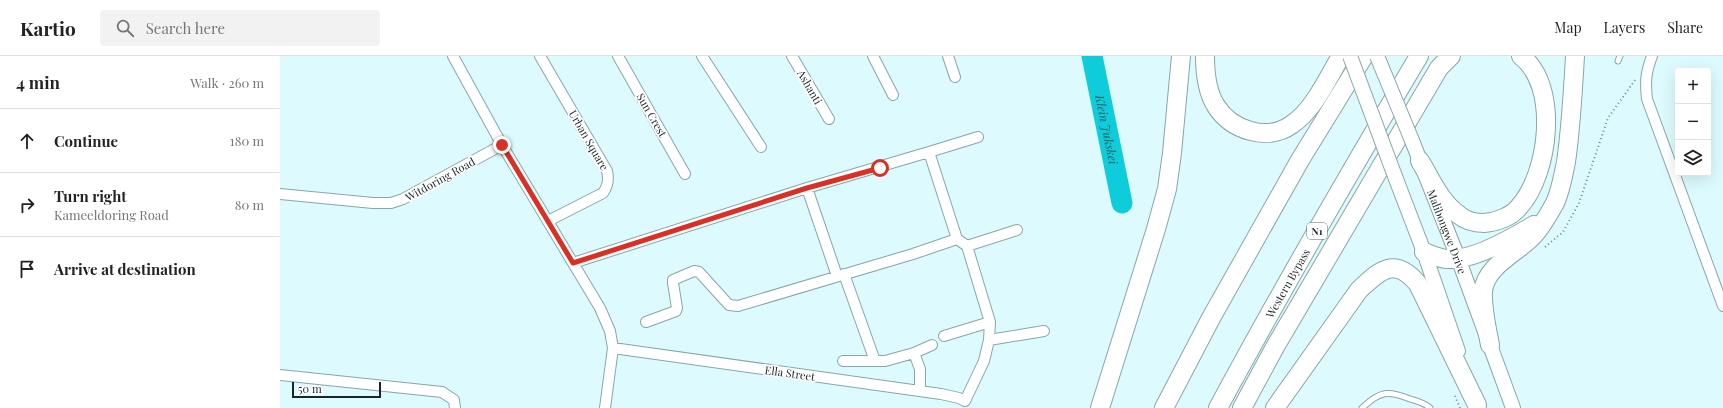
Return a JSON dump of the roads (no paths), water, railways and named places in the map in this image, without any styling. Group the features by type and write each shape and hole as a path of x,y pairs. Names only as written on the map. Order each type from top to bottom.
{"highway":[{"path":"1100,408 1167,189 1172,153 1181,56"},
{"path":"1205,56 1207,84 1216,106 1228,119 1241,128 1257,133 1277,132 1290,126 1303,116 1341,56"},
{"path":"1164,408 1211,318 1300,160 1364,56"},
{"name":"Western Bypass","path":"1218,408 1255,338 1419,56"},
{"path":"1242,408 1275,347 1439,68 1451,56"},
{"path":"1420,161 1449,206 1465,220 1477,223 1492,222 1507,217 1519,208 1536,177 1540,165 1545,135 1546,112 1544,96 1537,74 1529,63 1521,56"},
{"path":"1490,346 1484,306 1483,292 1485,284 1492,271 1501,262 1532,237 1555,203 1562,180 1570,134 1575,56"},
{"path":"1424,252 1449,260 1466,257 1508,240 1544,219"},
{"path":"1275,408 1359,290 1374,275 1384,269 1402,270 1409,273 1418,284 1477,406"}],"main road":[{"path":"1350,56 1424,252 1477,406"},
{"name":"Malibongwe Drive","path":"1377,56 1458,258 1513,408"}],"street":[{"path":"453,56 502,145 600,308 610,332 613,348 605,408"},
{"name":"Urban Square","path":"540,56 607,171 609,177 604,193 597,198 548,221"},
{"name":"Sun Crest","path":"618,56 685,174"},
{"path":"702,56 761,147"},
{"name":"Ashanti","path":"792,56 829,119"},
{"path":"873,56 893,96"},
{"path":"948,56 955,77"},
{"path":"1652,56 1645,81 1647,99 1723,306"},
{"path":"573,263 807,188 978,137"},
{"name":"Witdoring Road","path":"280,194 373,203 391,203 403,199 502,145"},
{"path":"929,152 957,239 967,246 990,322 989,340 984,361 966,405"},
{"path":"807,188 874,361"},
{"path":"967,246 1017,230"},
{"path":"646,322 676,311 677,308 672,283 673,280 694,271 699,272 729,305 732,306 913,254 957,239"},
{"path":"944,336 990,322"},
{"path":"989,340 1044,331"},
{"path":"843,361 885,361 914,353 932,345"},
{"name":"Ella Street","path":"613,348 920,391 959,398 966,405"},
{"path":"914,353 920,369 920,391"},
{"path":"280,375 442,392 454,400 455,408"}],"lane":[{"path":"1362,408 1374,397 1389,393 1413,400 1430,408"}],"waterway":[{"name":"Klein Jukskei","path":"1092,56 1122,203"}]}
